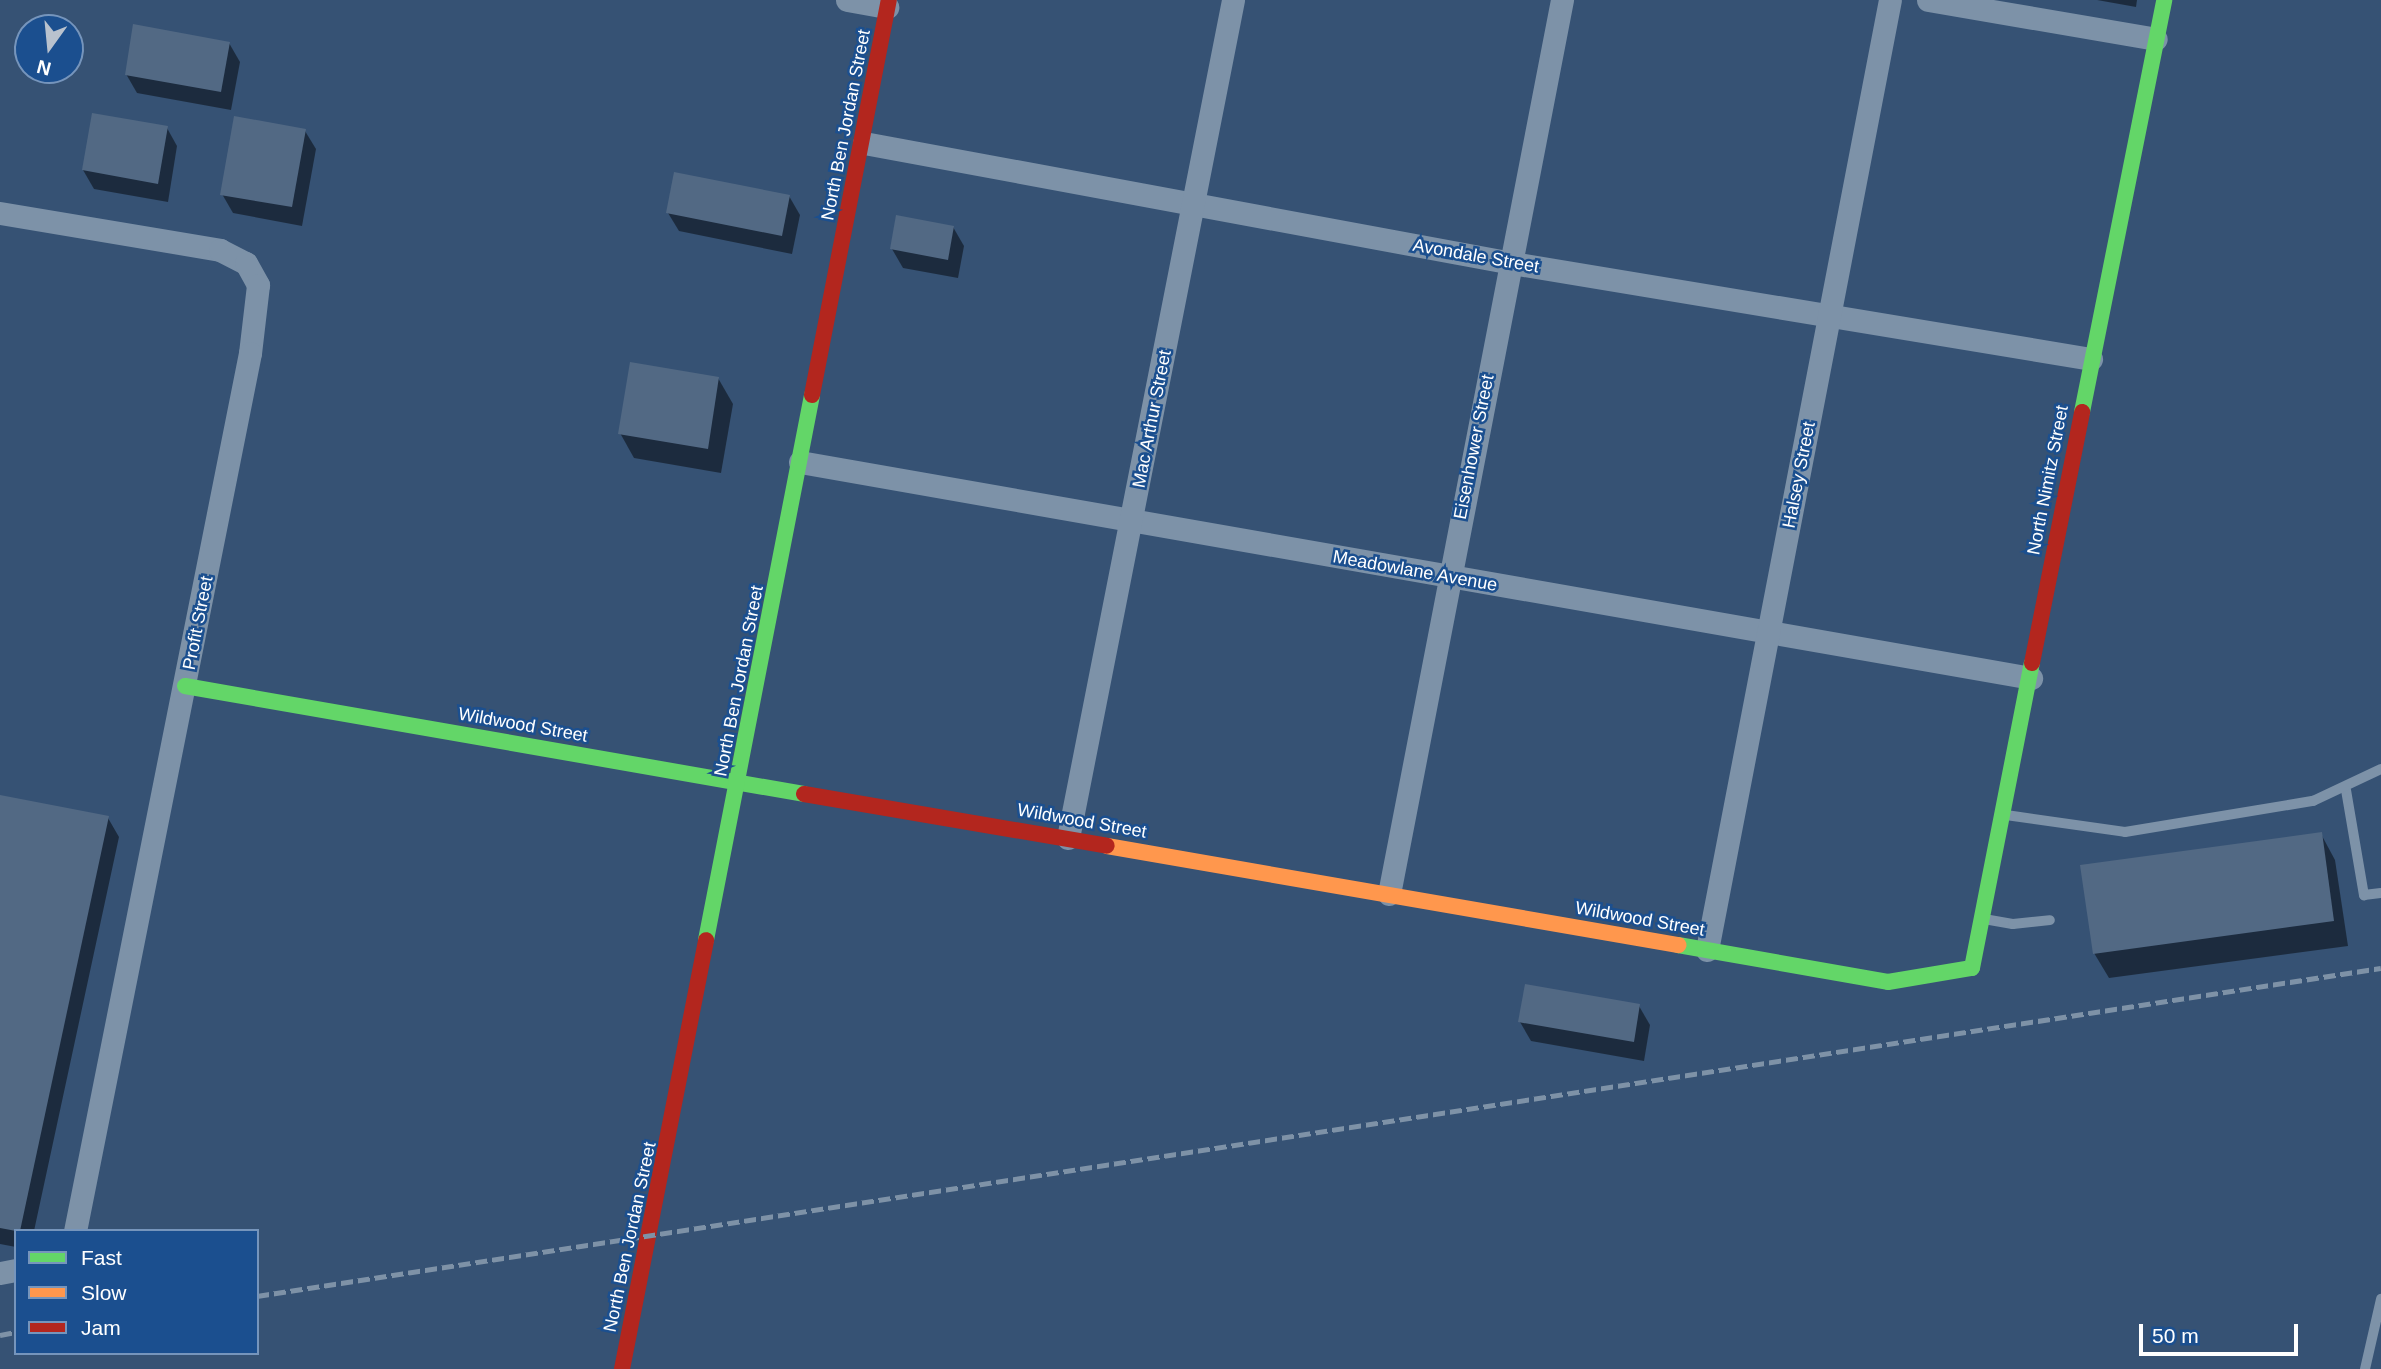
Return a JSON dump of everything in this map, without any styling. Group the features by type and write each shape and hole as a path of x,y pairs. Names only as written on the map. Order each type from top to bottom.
{"street":[{"path":"847,0 888,4"},
{"name":"Mac Arthur Street","path":"1068,838 1233,0"},
{"name":"Eisenhower Street","path":"1388,894 1562,0"},
{"name":"Halsey Street","path":"1707,950 1890,0"},
{"path":"1928,0 2157,39"},
{"name":"North Nimitz Street","path":"1972,968 2164,0"},
{"name":"North Ben Jordan Street","path":"622,1369 740,782 864,143 888,4"},
{"name":"Avondale Street","path":"864,143 1511,263 2091,359"},
{"name":"Profit Street","path":"0,213 220,250 246,263 258,285 250,353 75,1229"},
{"name":"Meadowlane Avenue","path":"800,462 1448,578 1770,630 2031,678"},
{"name":"Wildwood Street","path":"185,686 1888,982 1972,968"}],"lane":[{"path":"2003,815 2125,832 2313,801 2346,790 2381,769"},
{"path":"2346,790 2364,895 2381,893"},
{"path":"1982,918 2013,924 2050,920"},
{"path":"2365,1369 2381,1299"}],"building":[{"path":"133,24 230,42 221,92 125,75"},
{"path":"92,113 168,126 158,184 82,170"},
{"path":"234,116 306,129 292,207 220,195"},
{"path":"674,172 790,195 782,236 666,213"},
{"path":"896,215 954,226 948,260 890,249"},
{"path":"630,362 719,377 708,449 618,434"},
{"path":"0,795 109,816 20,1229 0,1228"},
{"path":"2322,832 2334,921 2093,954 2080,865"},
{"path":"1525,984 1640,1004 1634,1042 1518,1022"}],"railway":[{"path":"259,1296 2381,968"},
{"path":"0,1335 14,1332"}],"traffic: fast":[{"path":"2082,412 2164,0"},
{"path":"706,940 812,395"},
{"path":"1678,945 1888,982 1972,968 2032,663"},
{"path":"185,686 804,794"}],"traffic: slow":[{"path":"1107,846 1678,945"}],"traffic: jam":[{"path":"812,395 889,0"},
{"path":"2032,663 2082,412"},
{"path":"804,794 1107,846"},
{"path":"622,1369 706,940"}]}
